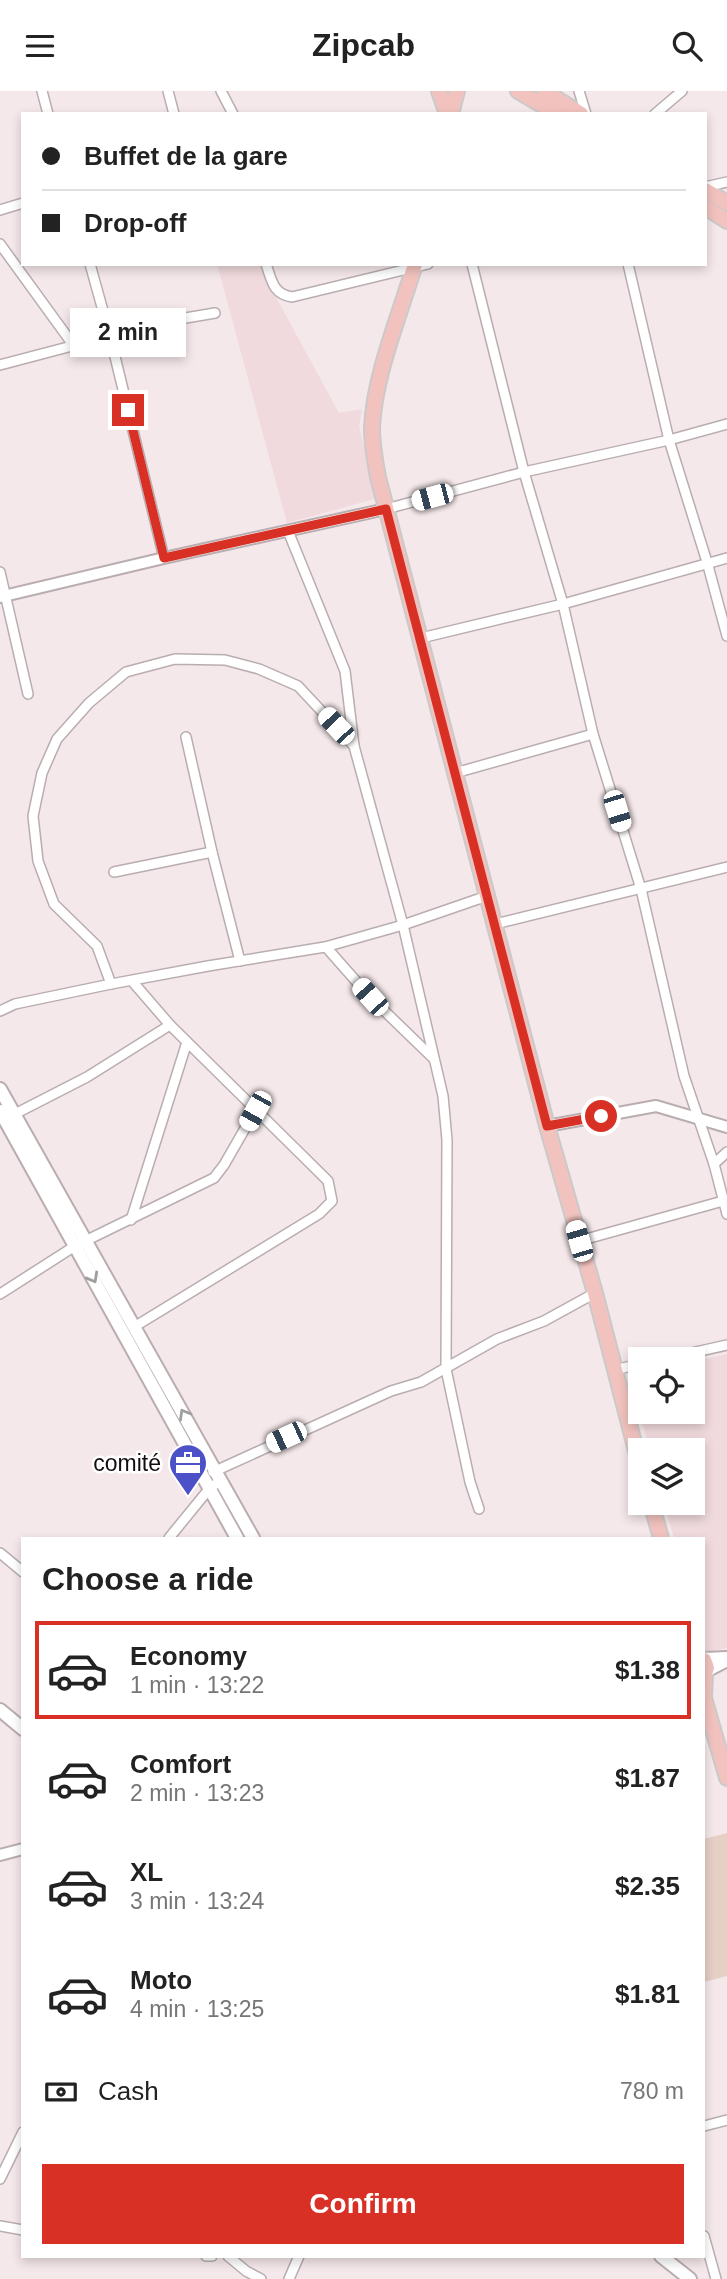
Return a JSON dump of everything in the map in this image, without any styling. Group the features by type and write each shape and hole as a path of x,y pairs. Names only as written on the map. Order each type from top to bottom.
{"highway":[{"path":"439,91 448,112"},
{"path":"450,112 457,91"},
{"path":"518,91 553,112"},
{"path":"544,91 578,112"},
{"path":"707,190 727,203"},
{"path":"707,208 727,221"},
{"path":"414,266 379,384 372,428 378,477 547,1126 595,1293 632,1438"},
{"path":"654,1515 661,1537"},
{"path":"705,1701 727,1778"}],"main road":[{"path":"0,1089 6,1115 80,1244 236,1537"},
{"path":"80,1244 134,1327 252,1537"},
{"path":"0,1710 21,1725"},
{"path":"664,2258 690,2279"}],"street":[{"path":"42,91 47,112"},
{"path":"168,91 173,112"},
{"path":"221,91 232,112"},
{"path":"579,91 585,112"},
{"path":"657,112 682,91"},
{"path":"707,188 727,182"},
{"path":"0,210 21,205"},
{"path":"0,244 74,346"},
{"path":"91,266 164,558"},
{"path":"267,266 275,291 292,297 414,266"},
{"path":"472,266 524,472 563,604 593,734 641,889 684,1076 715,1164 727,1214"},
{"path":"628,266 669,440 727,636"},
{"path":"0,365 74,346 109,333 215,313"},
{"path":"3,597 386,509 524,472 669,440 727,424"},
{"path":"288,531 345,671 354,746 403,925 443,1096 447,1140 446,1369 470,1482 479,1509"},
{"path":"421,638 563,604 727,558"},
{"path":"0,572 3,597 27,694"},
{"path":"111,984 97,946 54,905 38,861 33,816 41,773 57,739 89,703 126,672 175,659 225,660 258,669 298,686 354,746"},
{"path":"455,773 593,734"},
{"path":"186,737 240,961"},
{"path":"114,871 212,852"},
{"path":"495,924 727,867"},
{"path":"0,1011 15,1004 111,984 327,947 487,897"},
{"path":"327,947 387,1014 435,1060"},
{"path":"132,981 170,1025 328,1181 332,1202 319,1214 134,1327"},
{"path":"6,1115 87,1077 170,1025"},
{"path":"131,1220 187,1042"},
{"path":"547,1126 656,1106 727,1126"},
{"path":"0,1294 80,1244 214,1178 255,1111"},
{"path":"715,1164 727,1152"},
{"path":"579,1241 723,1201"},
{"path":"170,1537 206,1484 219,1476 391,1391 421,1382 496,1339 544,1321 595,1293"},
{"path":"705,1350 727,1345"},
{"path":"614,1370 628,1367"},
{"path":"0,1553 21,1570"},
{"path":"705,1668 727,1659"},
{"path":"0,1855 21,1850"},
{"path":"705,2126 727,2120"},
{"path":"0,2179 21,2136"},
{"path":"0,2226 21,2230"},
{"path":"705,2240 716,2279"},
{"path":"230,2258 261,2279"},
{"path":"289,2279 298,2258"}],"shaded area":[{"path":"218,266 267,266 277,299 339,413 362,409 359,427 378,498 287,523"},
{"path":"727,1354 727,1648 705,1653 705,1537 674,1537 667,1515 705,1515 705,1438 646,1438 643,1424 705,1424 705,1359"},
{"path":"727,1833 727,1976 705,1982 705,1839"}],"place":[{"name":"comité","path":"188,1497"}],"route":[{"path":"128,410 164,558 386,509 547,1126 601,1116"}]}
